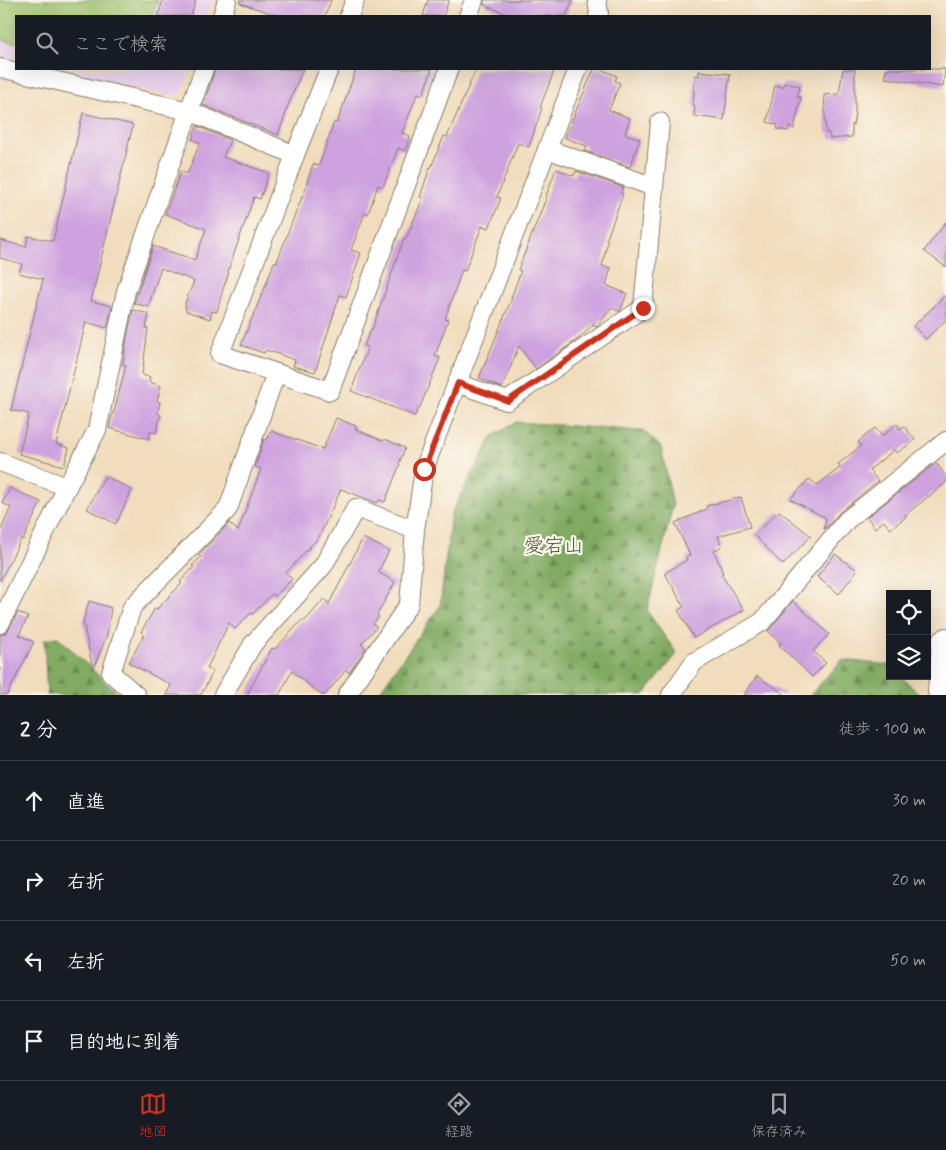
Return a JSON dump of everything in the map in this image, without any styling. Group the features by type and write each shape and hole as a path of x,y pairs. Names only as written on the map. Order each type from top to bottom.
{"street":[{"path":"222,15 227,0"},
{"path":"349,15 355,0"},
{"path":"468,15 474,0"},
{"path":"597,0 598,15"},
{"path":"0,68 189,111 295,155"},
{"path":"0,624 96,430 126,291 204,70"},
{"path":"328,70 220,354 330,391 449,70"},
{"path":"347,695 409,604 415,530 424,469 578,70"},
{"path":"458,383 508,401 643,308 660,122"},
{"path":"547,149 654,187"},
{"path":"136,695 111,673 132,607 228,509 276,373"},
{"path":"671,695 694,662 762,622 848,520 946,441"},
{"path":"0,462 67,487"},
{"path":"223,695 253,644 323,566 356,508 415,530"},
{"path":"938,695 941,641 946,637"}],"shaded area":[{"path":"0,0 213,0 207,15 15,15 15,59 0,55"},
{"path":"61,70 190,70 182,92 170,96"}],"green space":[{"path":"0,0 158,0 152,15 15,15 15,43 0,39"},
{"name":"愛宕山","path":"516,422 644,431 661,447 673,505 647,611 677,654 644,695 377,695 440,606 451,514 492,437"},
{"path":"58,637 119,695 47,695 44,640"},
{"path":"842,660 886,665 886,680 905,680 920,695 810,695"}],"building":[{"path":"163,0 196,0 191,15 158,15"},
{"path":"240,0 331,0 325,15 276,15 240,3"},
{"path":"428,0 449,0 443,15 423,15"},
{"path":"484,0 573,0 566,15 509,15 484,5"},
{"path":"945,69 943,87 885,78 886,70"},
{"path":"215,70 303,70 278,135 203,105"},
{"path":"356,70 432,70 423,95 418,93 402,133 410,136 405,151 398,148 383,187 378,185 368,214 365,213 351,250 361,253 346,297 340,295 315,372 293,366 295,360 266,350 264,353 241,345 274,262 277,262 307,185 313,164 319,166 334,122 337,123"},
{"path":"476,70 555,70 540,107 542,108 529,147 518,143 497,197 501,198 489,228 482,226 465,271 462,270 445,319 448,320 435,356 440,358 415,416 351,391 368,347 364,346 372,330 404,238 406,239 423,198 420,197 430,167 444,136 447,137"},
{"path":"594,70 602,70 617,76 615,81 620,83 609,110 630,118 625,134 640,139 630,167 585,151 587,146 565,138"},
{"path":"843,70 855,70 855,114 852,125 852,137 830,139 829,133 826,133 824,95 839,94"},
{"path":"699,71 730,74 724,120 694,116 695,75 699,76"},
{"path":"784,83 800,86 797,98 801,97 794,129 789,127 788,131 777,129 778,125 767,122 775,85 783,87"},
{"path":"83,113 133,125 91,301 112,306 107,328 86,322 56,444 69,448 64,466 19,454 29,414 11,410 43,279 19,273 22,264 0,258 0,240 26,247 28,236 53,241"},
{"path":"197,126 230,140 223,157 269,173 260,199 254,197 228,271 217,312 212,311 210,319 186,311 185,303 194,281 161,268 148,307 134,303 153,246 195,260 206,229 165,214 181,171 187,174 200,143 192,139"},
{"path":"556,169 574,176 576,171 623,187 621,193 623,194 606,241 608,241 602,266 611,268 606,285 627,294 620,311 611,308 597,327 593,324 581,337 536,369 519,346 502,388 479,378 512,298 521,271 518,270"},
{"path":"946,222 946,267 924,251"},
{"path":"946,295 946,320 926,339 913,326"},
{"path":"133,310 149,314 142,375 150,377 149,382 161,386 157,401 160,402 158,413 161,415 156,433 150,432 149,439 109,428 126,365 123,365"},
{"path":"336,418 356,426 355,429 405,448 385,502 379,500 377,503 341,489 319,537 286,573 292,579 275,596 272,594 235,629 229,623 207,668 213,672 201,695 166,695 171,685 129,663 144,634 141,632 155,608 157,609 182,583 180,582 201,557 198,555 229,523 238,531 261,469 255,467 264,439 267,440 271,431 323,449"},
{"path":"897,424 900,429 904,426 915,440 897,453 894,450 869,470 878,481 840,512 824,529 826,518 790,499 809,479 817,485 841,467 838,464 861,446 858,442 875,428 882,436"},
{"path":"936,463 946,476 946,483 890,529 884,521 875,528 867,517"},
{"path":"105,476 132,490 116,524 87,509"},
{"path":"10,488 41,502 23,540 21,539 0,581 0,532 11,507 2,503"},
{"path":"741,497 750,527 718,536 722,546 714,551 723,573 721,574 744,610 694,638 678,610 684,607 665,573 687,560 686,557 690,555 675,523 707,509 706,506"},
{"path":"779,511 811,536 783,565 754,535"},
{"path":"363,538 389,551 378,572 395,582 377,615 379,617 373,624 377,627 361,644 366,648 349,673 346,670 325,695 321,695 292,671 279,695 247,695 272,648 275,649 303,619 305,621 324,599 329,604"},
{"path":"835,554 857,570 839,594 817,577"},
{"path":"89,601 111,608 107,635 93,670 83,622"},
{"path":"793,601 829,634 813,651 826,663 812,677 779,645 781,643 768,631"},
{"path":"18,612 28,617 19,635 34,642 7,695 0,695 0,635 6,633"},
{"path":"757,676 786,695 744,695"}],"route":[{"path":"424,469 458,383 508,401 643,308"}]}
